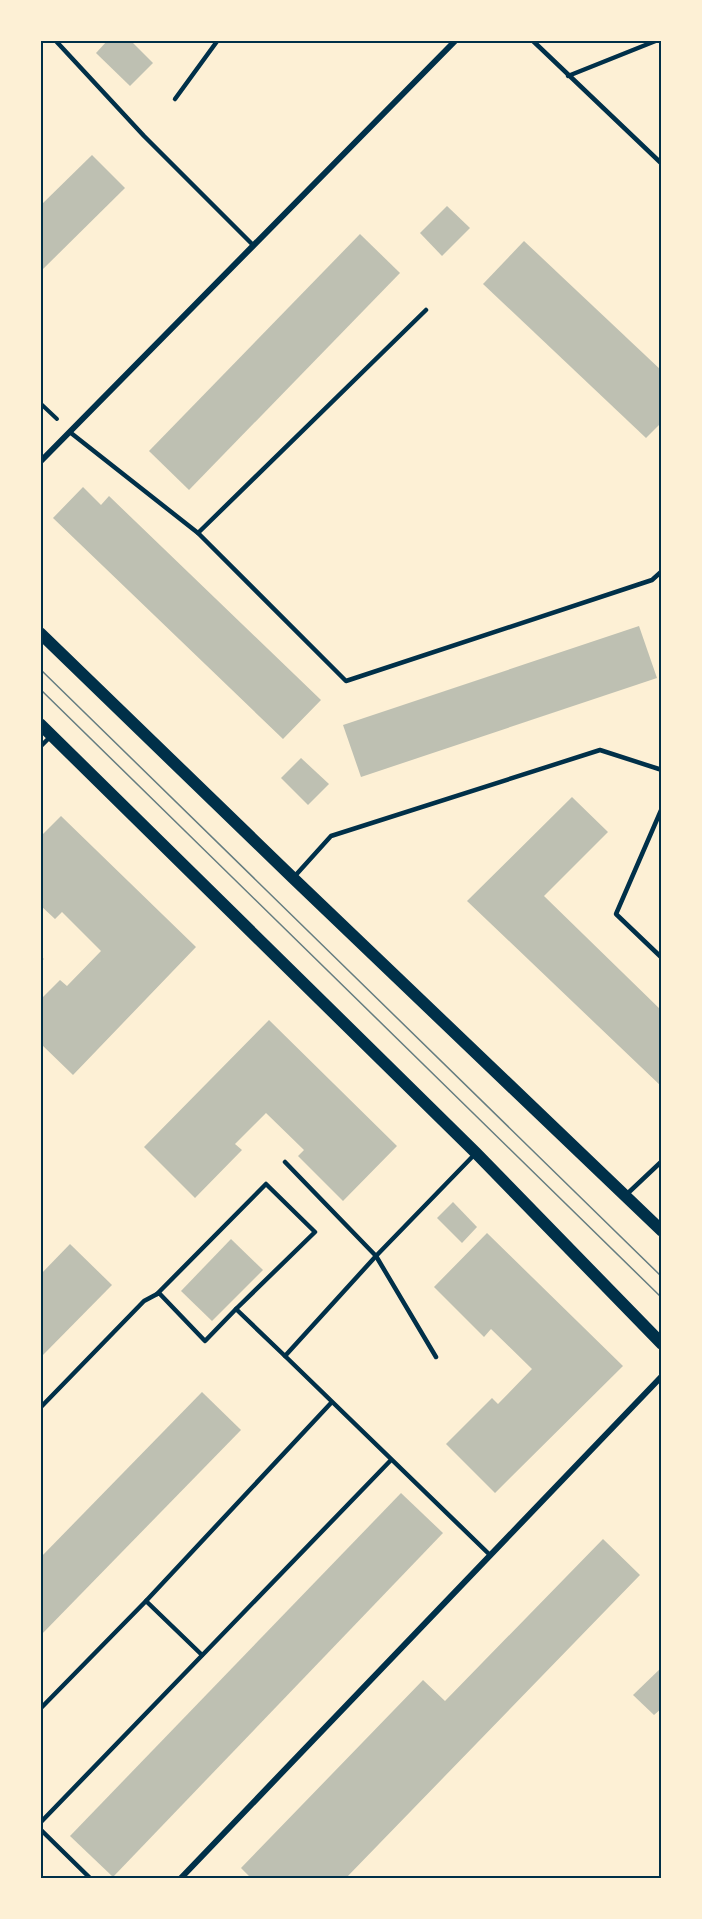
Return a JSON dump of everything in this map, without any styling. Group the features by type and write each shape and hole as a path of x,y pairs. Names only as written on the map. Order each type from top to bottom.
{"main road":[{"path":"40,633 662,1231"},
{"path":"40,724 476,1153 662,1344"}],"street":[{"path":"40,462 456,40"},
{"path":"181,1878 662,1376"}],"lane":[{"path":"55,40 144,136 253,245"},
{"path":"175,99 218,40"},
{"path":"532,40 662,164"},
{"path":"568,76 658,40"},
{"path":"198,533 426,310"},
{"path":"71,433 198,533 346,681 652,580 662,571"},
{"path":"40,747 52,734"},
{"path":"293,878 331,836 600,750 662,770"},
{"path":"662,807 616,914 662,958"},
{"path":"285,1356 376,1256 476,1153"},
{"path":"625,1196 662,1161"},
{"path":"285,1162 376,1256 436,1356"},
{"path":"40,1408 144,1301 159,1293 266,1184 315,1232 205,1341 159,1293"},
{"path":"236,1309 490,1555"},
{"path":"40,1709 332,1403"},
{"path":"40,1823 391,1460"},
{"path":"146,1600 202,1654"},
{"path":"40,1829 90,1878"}],"building":[{"path":"108,40 130,40 153,63 130,86 96,53"},
{"path":"92,155 125,188 40,272 40,206"},
{"path":"447,206 470,228 442,256 420,233"},
{"path":"360,234 400,273 189,490 149,451"},
{"path":"524,241 662,371 662,422 646,438 483,284"},
{"path":"83,487 101,505 109,496 321,700 283,739 53,518"},
{"path":"639,626 657,678 361,777 343,725"},
{"path":"301,758 329,784 308,805 281,778"},
{"path":"572,797 608,832 544,896 662,1011 662,1087 467,901"},
{"path":"61,816 196,947 73,1075 40,1043 40,1000 60,980 67,986 101,951 62,912 55,919 40,905 40,837"},
{"path":"269,1020 397,1146 343,1201 298,1156 304,1150 266,1113 235,1144 242,1150 195,1198 144,1147"},
{"path":"453,1202 477,1227 462,1243 437,1218"},
{"path":"487,1233 623,1366 495,1493 446,1444 492,1398 498,1404 532,1369 491,1329 484,1337 434,1287"},
{"path":"231,1239 263,1270 212,1321 181,1291"},
{"path":"70,1244 112,1285 40,1358 40,1275"},
{"path":"202,1392 241,1430 40,1636 40,1558"},
{"path":"401,1493 443,1533 113,1877 70,1836"},
{"path":"603,1539 640,1575 346,1878 251,1878 241,1868 423,1680 445,1701"},
{"path":"662,1667 662,1708 654,1715 633,1695"}],"tram line":[{"path":"40,669 662,1277"},
{"path":"40,689 662,1298"}]}
